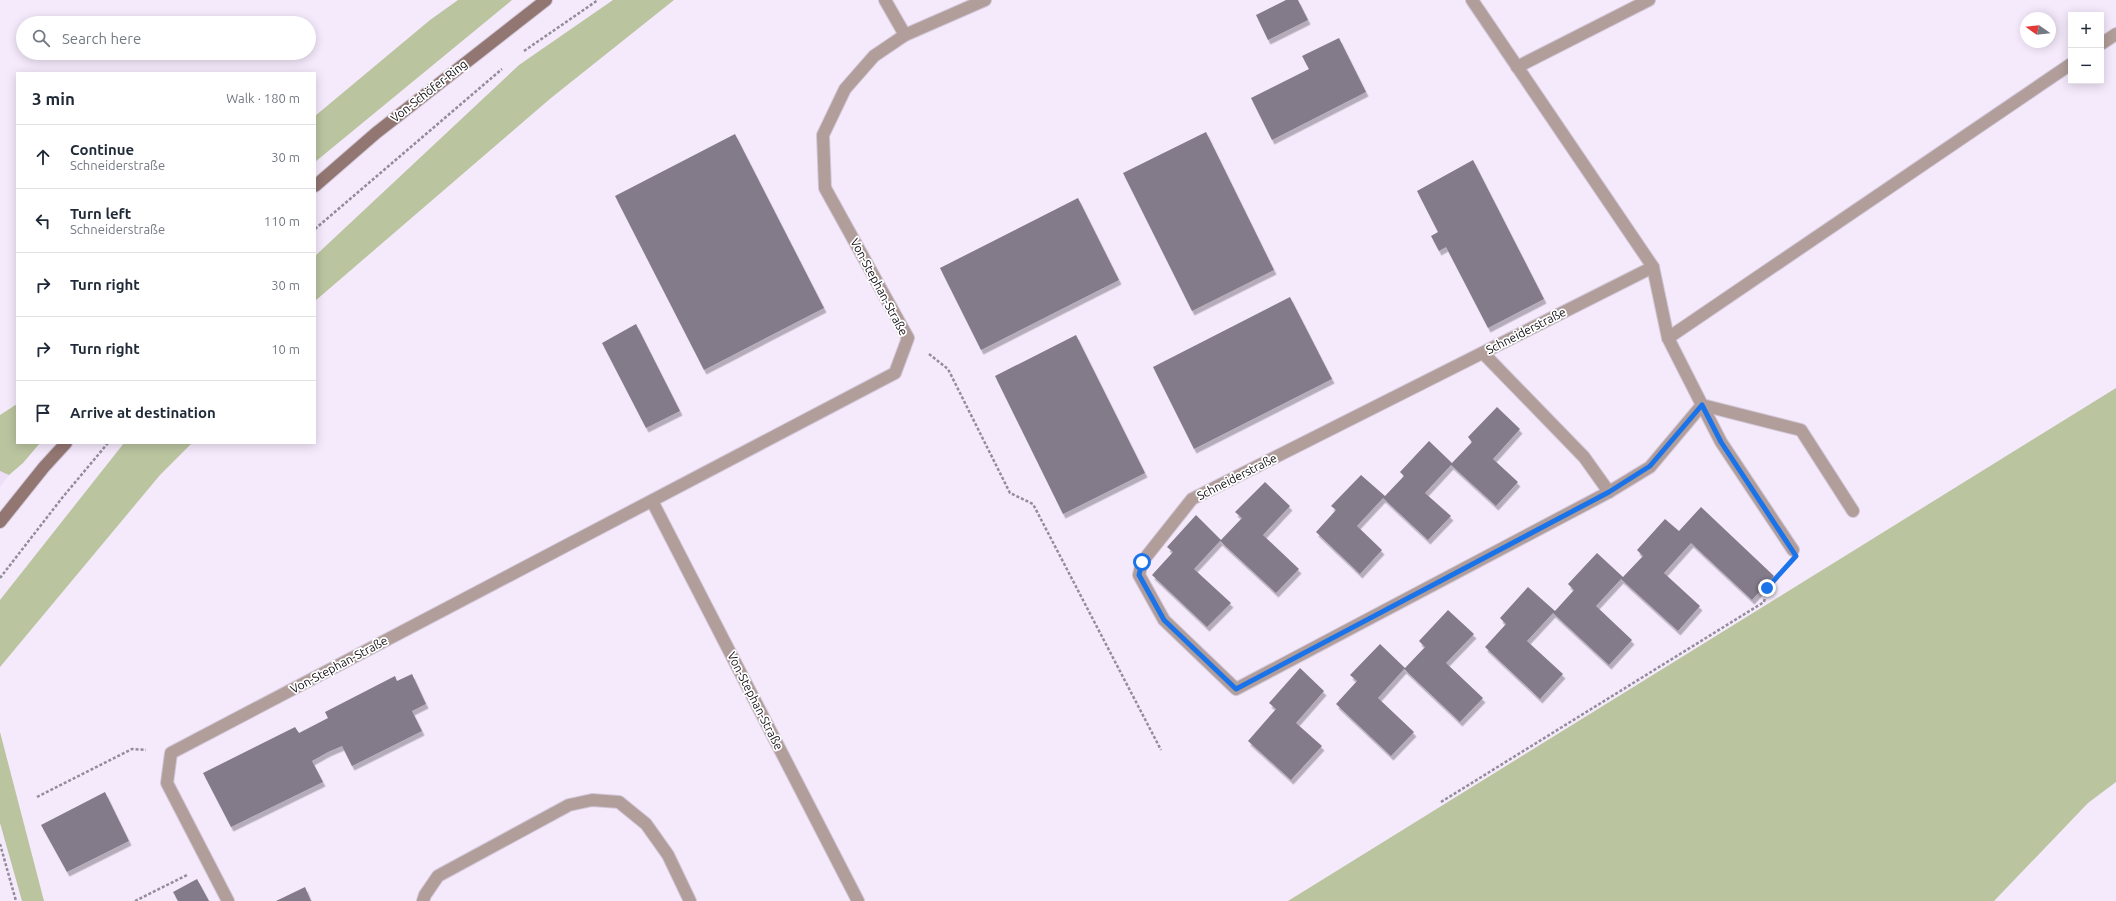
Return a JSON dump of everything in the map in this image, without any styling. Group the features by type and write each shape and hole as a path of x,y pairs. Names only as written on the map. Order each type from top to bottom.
{"main road":[{"name":"Von-Schöfer-Ring","path":"316,185 376,133 546,0"},
{"path":"0,522 44,467 65,444"}],"street":[{"path":"885,0 905,35"},
{"name":"Von-Stephan-Straße","path":"170,753 895,373 908,338 825,188 823,135 845,89 874,56 905,35 985,0"},
{"path":"1472,0 1653,267 1668,338 1721,442 1793,550"},
{"path":"1517,67 1649,0"},
{"path":"2104,42 2116,34"},
{"path":"1668,338 2068,66"},
{"name":"Schneiderstraße","path":"1653,267 1192,499 1142,562 1139,575 1164,620 1236,689 1609,492 1650,466 1702,405"},
{"path":"1483,353 1584,457 1609,492"},
{"path":"1702,405 1801,430 1853,511"},
{"name":"Von-Stephan-Straße","path":"652,501 858,901"},
{"path":"170,753 167,783 228,901"},
{"path":"423,901 425,895 438,876 569,805 592,800 619,802 646,824 668,855 690,901"}],"path":[{"path":"521,53 598,0"},
{"path":"316,228 502,68"},
{"path":"908,338 948,369 1010,493 1033,504 1161,750"},
{"path":"0,578 62,498 107,444"},
{"path":"1441,802 1764,602 1767,588 1796,556 1793,550"},
{"path":"37,797 132,749 170,753"},
{"path":"0,844 16,901"},
{"path":"135,901 208,864"}],"shaded area":[{"path":"0,471 9,475 0,487"}],"green space":[{"path":"458,0 512,0 316,161 316,115 430,20"},
{"path":"613,0 674,0 551,98 316,300 316,255 519,65"},
{"path":"2116,388 2116,782 2088,803 1994,901 1288,901"},
{"path":"16,405 16,444 39,444 23,463 9,475 0,471 0,415"},
{"path":"123,444 191,444 160,475 0,667 0,600"},
{"path":"0,732 44,901 22,901 0,823"}],"building":[{"path":"1286,0 1298,0 1308,20 1268,40 1256,15"},
{"path":"1339,38 1366,92 1272,140 1251,98 1309,69 1302,56"},
{"path":"1206,132 1274,270 1192,311 1123,173"},
{"path":"735,134 824,308 704,370 615,196"},
{"path":"1473,160 1544,299 1488,328 1446,247 1439,251 1431,236 1438,232 1417,191"},
{"path":"1078,198 1119,280 981,350 940,268"},
{"path":"1290,297 1332,379 1194,449 1153,367"},
{"path":"636,324 680,411 646,428 602,343"},
{"path":"1076,335 1145,473 1063,514 995,376"},
{"path":"1497,407 1520,429 1493,459 1518,482 1496,506 1451,465 1425,493 1451,516 1428,540 1383,498 1357,526 1382,550 1360,574 1316,532 1336,510 1331,506 1361,475 1385,496 1404,476 1400,472 1429,441 1452,463 1472,442 1468,437"},
{"path":"1265,482 1290,506 1263,535 1299,569 1276,593 1220,541 1194,569 1231,603 1207,627 1152,575 1173,552 1167,547 1196,515 1221,540 1242,518 1235,512"},
{"path":"1701,507 1774,576 1752,600 1691,543 1664,573 1700,606 1678,631 1621,579 1596,606 1632,640 1609,665 1553,613 1527,641 1563,674 1540,699 1485,647 1506,624 1500,618 1528,587 1555,611 1574,590 1568,584 1597,553 1623,577 1643,556 1637,550 1665,519 1679,531"},
{"path":"1448,610 1474,634 1446,663 1483,698 1460,722 1404,669 1378,698 1414,732 1391,756 1336,704 1357,681 1350,675 1380,644 1405,668 1425,647 1419,641"},
{"path":"1300,668 1324,691 1296,723 1322,746 1291,780 1248,741 1276,709 1269,703"},
{"path":"412,674 426,704 412,711 422,731 352,766 342,746 328,752 312,761 323,782 231,827 203,773 295,727 299,733 328,718 325,712 395,676 397,681"},
{"path":"105,792 129,841 67,872 41,825"},
{"path":"197,879 209,901 178,901 173,892"},
{"path":"305,887 311,901 276,901"}],"route":[{"path":"1142,562 1139,575 1164,620 1236,689 1609,492 1650,466 1702,405 1721,442 1796,556 1767,588"}]}
